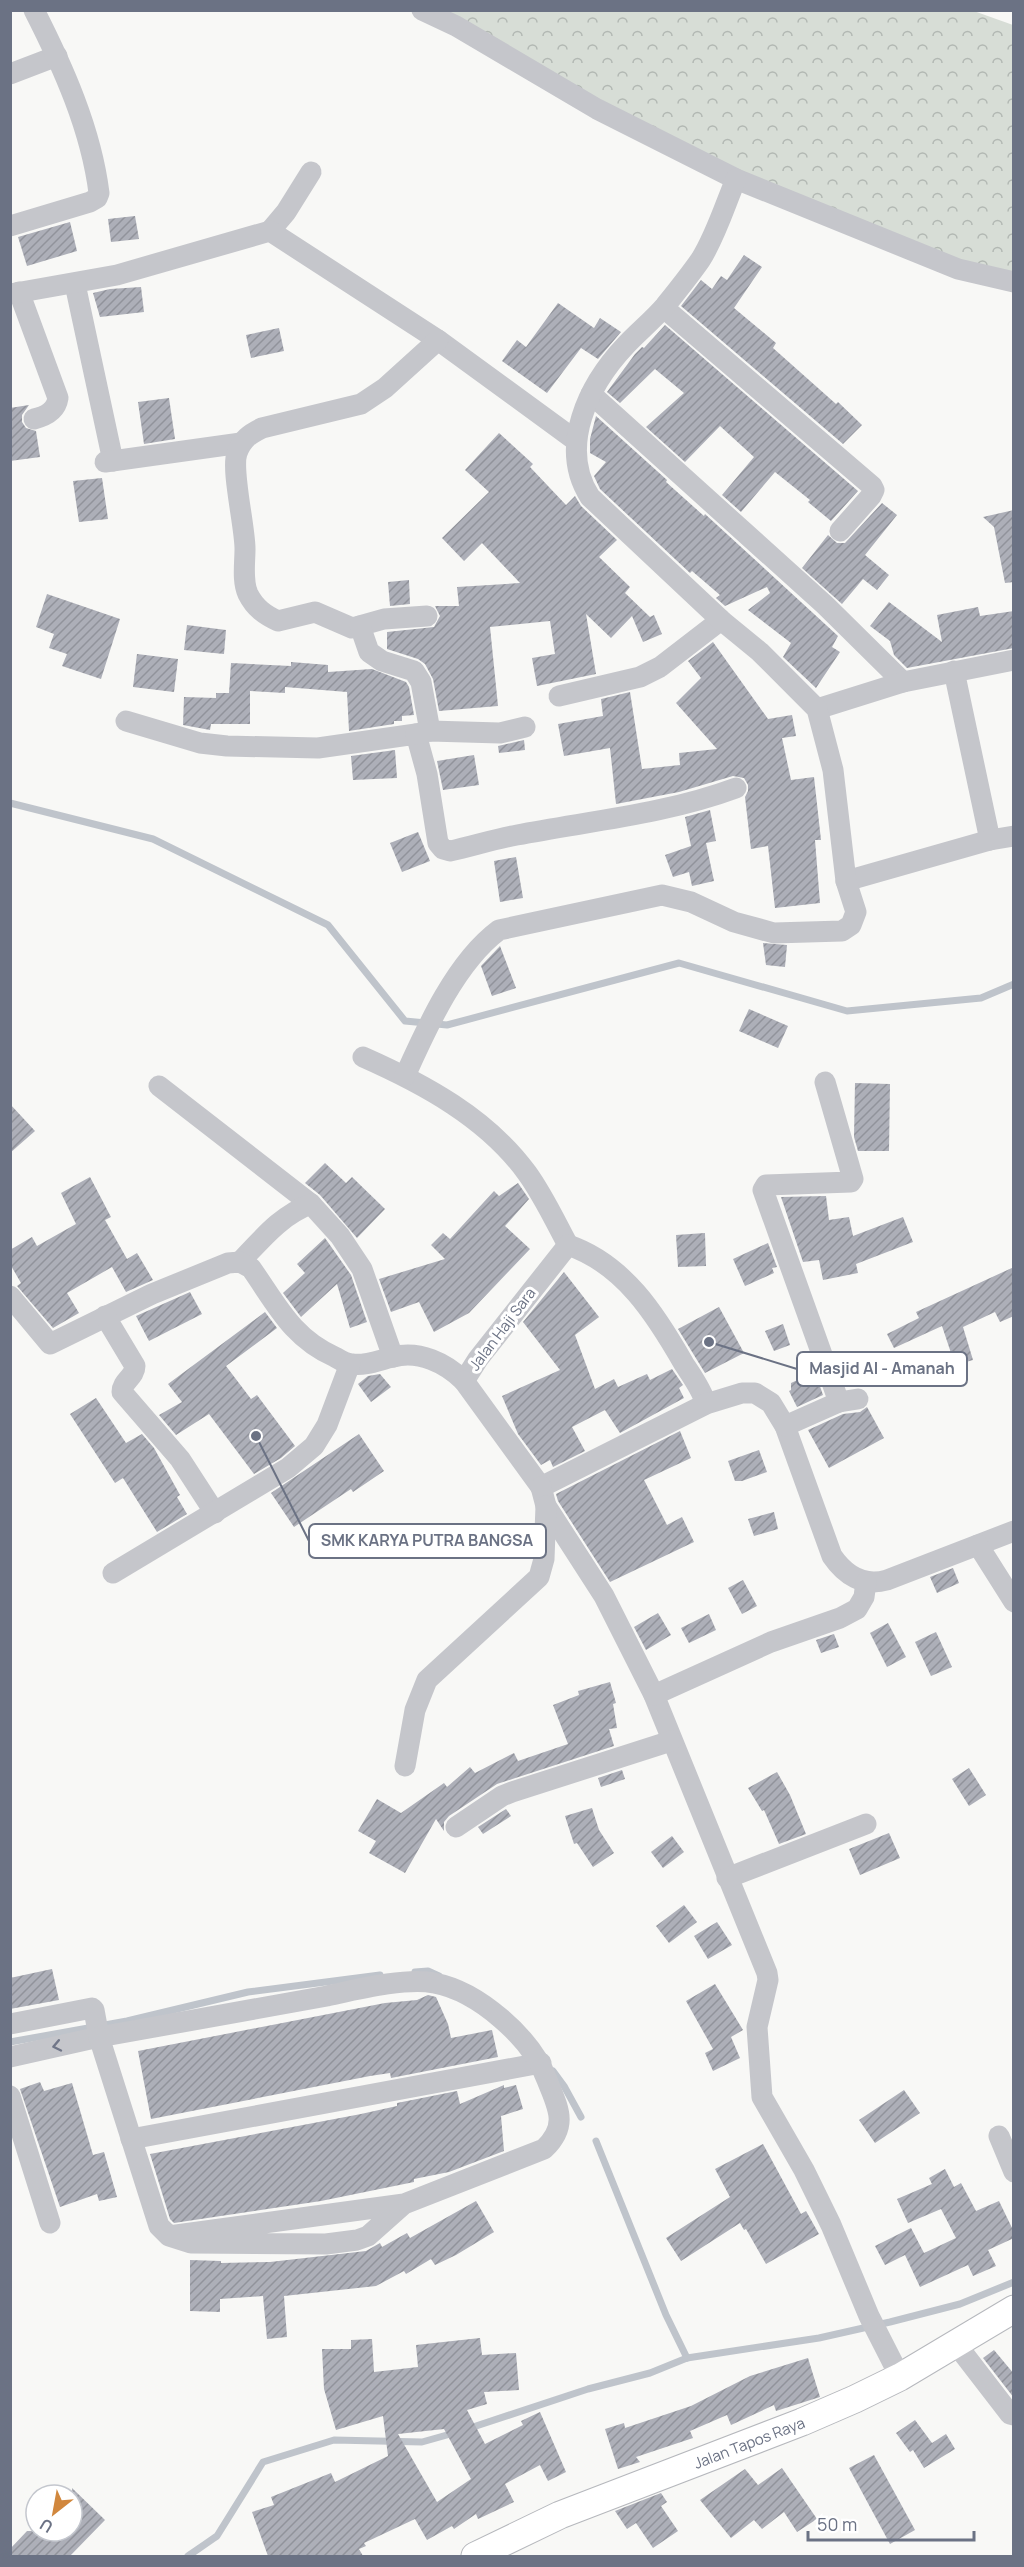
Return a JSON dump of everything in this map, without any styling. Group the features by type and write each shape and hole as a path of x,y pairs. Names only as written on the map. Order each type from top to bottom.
{"main road":[{"name":"Jalan Tapos Raya","path":"475,2556 560,2515 802,2422 900,2377 1014,2309"}],"street":[{"path":"10,226 90,202 97,198 99,193 88,137 57,56 34,10"},
{"path":"422,10 456,26 597,109 736,179 958,268 1014,282"},
{"path":"10,74 57,56"},
{"path":"34,419 51,412 56,406 57,398 15,293 75,284 158,265 270,231 286,212 311,172"},
{"path":"405,1076 436,1012 479,947 499,930 662,895 691,902 735,922 774,933 842,931 851,925 856,912 846,881 833,770 817,709 759,652 721,621 590,498 581,482 576,466 575,441 591,394 624,347 664,308 702,257 736,179"},
{"path":"270,231 438,340 575,441"},
{"path":"75,284 109,462 241,443"},
{"path":"664,308 872,486 874,490 871,496 840,531"},
{"path":"427,616 384,619 352,628 315,612 278,621 263,613 247,593 244,574 245,546 235,463 241,443 251,433 262,428 361,404 385,388 438,340"},
{"path":"591,394 825,605 903,682"},
{"path":"559,696 640,677 660,667 721,621"},
{"path":"360,626 369,652 382,661 414,671 421,682 427,774 438,843 443,849 450,851 513,835 675,806 705,799 735,788"},
{"path":"817,709 903,682 1014,660"},
{"path":"954,671 990,840"},
{"path":"126,721 200,743 227,746 318,748 423,732 500,733 525,727"},
{"path":"846,881 990,840 1014,836"},
{"path":"363,1057 405,1076 477,1120 509,1150 528,1174 568,1245 588,1251 635,1288 667,1334 706,1404"},
{"path":"785,1426 848,1400 763,1190 766,1185 851,1182 853,1179 825,1082"},
{"path":"159,1086 311,1204 340,1236 362,1269 393,1357"},
{"path":"240,1262 284,1217 293,1210 311,1204"},
{"name":"Jalan Haji Sara","path":"350,1364 364,1364 407,1356 438,1361 454,1370 464,1381 485,1350 568,1245"},
{"path":"10,1296 50,1344 105,1316 192,1277 228,1263 240,1262 251,1268 295,1332 317,1350 350,1364 327,1425 314,1446 288,1468 113,1573"},
{"path":"105,1316 135,1366 135,1372 123,1384 122,1392 180,1460 215,1513"},
{"path":"464,1381 543,1497 604,1596 654,1695 768,1977 757,2027 762,2097 804,2170 831,2225 869,2316 900,2377"},
{"path":"543,1497 706,1404 742,1393 755,1393 771,1403 785,1426 832,1556 840,1568 851,1577 866,1582 887,1580 1014,1531"},
{"path":"405,1766 416,1710 427,1680 539,1577 544,1559 543,1497"},
{"path":"978,1545 1014,1602"},
{"path":"654,1695 771,1642 849,1614 857,1609 864,1598 866,1582"},
{"path":"456,1827 512,1792 671,1741"},
{"path":"727,1878 866,1824"},
{"path":"10,2057 97,2028 408,1982 432,1982 468,1995 490,2010 510,2027 541,2063 560,2113 555,2139 544,2149 404,2204 169,2236"},
{"path":"10,2024 92,2008 159,2226 169,2236 191,2243 326,2244 357,2240 368,2236 404,2204"},
{"path":"131,2139 541,2063"},
{"path":"10,2096 50,2223"},
{"path":"999,2136 1014,2172"},
{"path":"956,2344 1010,2414 1014,2415"}],"green space":[{"path":"971,10 1013,25 1013,282 820,213 422,11"}],"building":[{"path":"135,216 139,239 111,242 108,219"},
{"path":"70,222 77,251 27,266 18,237"},
{"path":"744,255 762,267 734,308 776,343 773,348 862,425 843,444 681,306 701,280 712,289 721,276 727,280"},
{"path":"141,287 144,312 100,317 93,293 110,289"},
{"path":"558,303 594,328 600,318 621,332 598,359 581,348 547,393 502,361 517,340 526,347"},
{"path":"665,325 858,491 831,521 808,502 810,500 775,472 741,512 722,495 754,457 720,426 685,462 646,427 684,393 655,369 620,403 607,392 635,354 642,347 644,348"},
{"path":"279,328 284,351 251,358 246,335"},
{"path":"169,398 175,439 144,444 138,402"},
{"path":"29,405 22,415 22,422 26,428 36,431 40,457 10,461 10,408"},
{"path":"596,416 838,636 832,647 840,652 816,688 783,657 791,643 748,610 770,593 767,587 725,606 716,598 720,595 692,571 690,573 600,489 594,476 606,462 590,453 590,439"},
{"path":"499,433 533,464 530,467 566,505 575,496 581,506 617,540 599,557 630,587 625,593 650,617 654,615 662,634 643,642 632,616 611,638 586,614 596,674 537,686 532,658 555,654 550,621 490,627 498,706 439,711 433,679 425,664 418,659 387,649 387,632 434,627 440,616 435,606 459,606 457,587 520,583 482,543 464,561 442,538 489,492 465,470"},
{"path":"102,478 108,519 79,522 73,481"},
{"path":"882,503 897,515 865,555 889,575 877,590 863,579 842,604 802,568 828,535 837,543 845,543"},
{"path":"1014,510 1014,582 1005,583 994,527 983,517"},
{"path":"409,580 410,604 390,606 388,582"},
{"path":"47,594 120,619 101,679 62,666 67,654 49,648 54,634 36,627"},
{"path":"889,602 942,642 937,615 978,607 980,616 1014,611 1014,648 907,668 894,655 890,641 870,626"},
{"path":"187,625 226,630 224,654 184,650"},
{"path":"713,642 768,719 792,715 796,736 782,738 791,780 814,777 821,840 815,840 820,903 775,908 768,846 751,849 745,797 748,785 744,778 733,776 679,792 616,804 610,748 564,756 558,724 603,716 601,699 630,692 642,769 680,765 679,753 717,749 676,703 701,678 688,661"},
{"path":"137,654 178,659 174,692 133,687"},
{"path":"291,662 328,665 328,672 372,669 406,682 414,715 402,716 402,721 394,721 394,724 349,731 347,692 285,687 285,693 250,691 250,724 211,724 210,730 183,725 184,697 216,698 216,693 229,693 231,663 291,666"},
{"path":"524,740 525,750 499,753 498,746"},
{"path":"395,750 397,778 353,780 351,756"},
{"path":"474,755 479,785 443,790 437,761"},
{"path":"710,810 716,841 706,843 714,881 692,886 689,872 673,877 665,855 691,846 685,817"},
{"path":"418,832 430,861 402,872 390,843"},
{"path":"516,857 523,898 500,902 494,861"},
{"path":"763,943 787,945 785,967 766,965"},
{"path":"500,946 516,988 492,996 481,966"},
{"path":"749,1009 788,1026 778,1048 739,1031"},
{"path":"855,1083 890,1084 889,1151 858,1151 854,1137"},
{"path":"10,1104 35,1131 10,1153"},
{"path":"325,1163 346,1183 352,1177 385,1209 357,1238 320,1195 305,1183"},
{"path":"90,1177 111,1217 105,1220 127,1259 137,1253 153,1280 126,1292 112,1267 67,1293 79,1313 53,1328 17,1286 21,1283 10,1264 10,1250 32,1237 37,1246 76,1224 61,1193"},
{"path":"518,1183 529,1199 505,1226 530,1249 469,1313 434,1332 419,1302 391,1312 379,1279 445,1259 431,1245 443,1233 450,1239 494,1191 499,1196"},
{"path":"826,1196 829,1220 849,1217 853,1236 903,1217 913,1242 856,1264 858,1273 823,1280 819,1260 803,1262 781,1197"},
{"path":"705,1233 706,1266 678,1267 676,1235"},
{"path":"325,1238 351,1275 367,1322 350,1328 337,1284 301,1317 283,1293 305,1273 297,1264"},
{"path":"768,1243 777,1267 772,1268 774,1273 745,1286 733,1259"},
{"path":"1014,1267 1014,1316 1000,1322 995,1312 963,1327 973,1360 955,1365 942,1326 894,1348 887,1334 919,1318 916,1312"},
{"path":"564,1272 599,1317 575,1335 595,1389 614,1379 618,1387 647,1374 650,1380 672,1369 683,1385 679,1388 684,1398 620,1433 605,1410 572,1427 585,1451 553,1467 550,1460 541,1465 518,1434 502,1396 560,1370 523,1322"},
{"path":"190,1292 202,1314 149,1341 136,1316"},
{"path":"719,1307 744,1353 705,1373 678,1329"},
{"path":"265,1312 277,1328 226,1366 251,1399 257,1395 295,1446 281,1458 254,1474 209,1414 176,1435 159,1415 182,1402 168,1384"},
{"path":"783,1324 790,1345 774,1351 765,1331"},
{"path":"815,1372 823,1395 797,1407 789,1391 791,1383"},
{"path":"380,1374 391,1387 371,1402 358,1384 368,1376"},
{"path":"96,1398 126,1443 142,1434 154,1448 180,1495 177,1497 187,1514 157,1532 123,1478 115,1483 70,1414"},
{"path":"867,1407 884,1438 829,1468 808,1430 843,1414 860,1412"},
{"path":"680,1431 691,1458 644,1480 667,1525 682,1517 694,1542 610,1582 558,1501 556,1494"},
{"path":"359,1434 384,1471 353,1492 351,1489 294,1527 271,1493"},
{"path":"759,1450 767,1472 742,1481 735,1481 728,1461"},
{"path":"774,1512 778,1529 754,1536 748,1519"},
{"path":"953,1568 959,1583 937,1593 930,1577"},
{"path":"743,1580 757,1606 742,1614 728,1588"},
{"path":"658,1613 671,1635 646,1650 634,1627"},
{"path":"709,1614 716,1630 689,1643 681,1628"},
{"path":"888,1623 906,1657 887,1667 870,1633"},
{"path":"936,1632 952,1667 931,1676 915,1642"},
{"path":"834,1634 839,1647 821,1653 816,1640"},
{"path":"610,1682 616,1703 613,1704 617,1728 609,1729 614,1746 497,1784 449,1816 444,1822 444,1831 436,1819 405,1873 369,1853 376,1841 358,1831 377,1799 401,1813 444,1783 447,1787 470,1767 475,1773 514,1753 518,1761 568,1744 553,1705 579,1695 578,1691"},
{"path":"969,1768 986,1795 969,1806 952,1779"},
{"path":"622,1770 625,1779 601,1787 598,1778"},
{"path":"777,1772 790,1795 806,1834 779,1844 764,1810 762,1811 748,1788"},
{"path":"592,1808 599,1830 614,1853 593,1867 577,1843 574,1844 565,1816"},
{"path":"506,1809 511,1816 483,1834 478,1827"},
{"path":"889,1833 900,1858 860,1875 849,1849"},
{"path":"672,1836 684,1852 663,1868 651,1852"},
{"path":"684,1905 697,1922 669,1943 656,1926"},
{"path":"717,1922 732,1945 708,1959 694,1936"},
{"path":"52,1969 59,2000 10,2009 10,1978"},
{"path":"715,1984 743,2030 731,2037 740,2058 713,2071 705,2053 713,2049 686,2001"},
{"path":"428,1995 436,1997 448,2024 451,2038 492,2030 498,2057 391,2078 390,2073 370,2076 151,2119 138,2051 385,2003 417,2000"},
{"path":"40,2082 44,2091 72,2083 93,2155 104,2152 117,2197 99,2201 97,2194 60,2207 20,2089"},
{"path":"504,2085 504,2088 516,2085 523,2109 501,2116 504,2151 449,2172 414,2179 414,2182 321,2201 174,2223 170,2219 150,2154 361,2114 397,2106 397,2103 457,2091 460,2104"},
{"path":"904,2090 920,2113 875,2143 859,2120"},
{"path":"763,2144 801,2214 806,2211 819,2234 766,2264 746,2229 744,2230 740,2223 681,2261 666,2238 730,2197 715,2169"},
{"path":"945,2169 954,2187 961,2183 976,2211 999,2201 1014,2232 1014,2238 988,2250 996,2266 973,2276 968,2265 920,2287 905,2255 885,2265 875,2246 911,2228 924,2253 956,2238 941,2209 908,2223 897,2199 932,2184 929,2178"},
{"path":"476,2201 494,2232 435,2265 431,2259 406,2274 404,2271 376,2286 284,2296 287,2337 267,2339 263,2296 220,2299 220,2312 190,2311 190,2260 221,2261 221,2263 270,2262 366,2251 380,2243 382,2247 407,2233 410,2238"},
{"path":"480,2338 482,2355 516,2353 519,2390 484,2392 487,2404 467,2410 485,2444 523,2425 521,2421 540,2412 566,2472 548,2481 540,2465 505,2484 514,2502 478,2519 476,2514 454,2529 452,2526 427,2540 415,2519 364,2543 366,2546 359,2549 363,2556 268,2556 252,2512 274,2505 271,2497 331,2473 335,2482 388,2456 383,2416 336,2430 324,2389 322,2349 351,2349 351,2340 372,2339 374,2372 418,2367 416,2345","holes":["444,2429 471,2479 437,2502 398,2434"]},
{"path":"994,2350 1014,2374 1014,2398 983,2358"},
{"path":"808,2358 820,2397 776,2411 774,2405 731,2425 727,2415 690,2431 693,2438 636,2457 640,2462 618,2469 605,2429 624,2423 625,2428 691,2406 750,2376"},
{"path":"915,2420 932,2443 946,2434 955,2449 924,2468 913,2450 910,2452 896,2433"},
{"path":"874,2455 915,2530 890,2544 849,2468"},
{"path":"782,2468 817,2519 797,2532 784,2512 762,2529 754,2520 731,2538 700,2500 745,2469 758,2485"},
{"path":"661,2493 667,2502 661,2506 678,2531 653,2548 636,2523 627,2529 615,2511"},
{"path":"84,2500 105,2520 84,2542"},
{"path":"24,2534 24,2543 83,2543 70,2556 10,2556 10,2549"}],"waterway":[{"path":"10,803 153,839 328,925 405,1021 447,1025 679,963 847,1011 981,998 1014,984"},
{"path":"415,1972 428,1971 439,1976"},
{"path":"10,2042 127,2021 248,1992 380,1975"},
{"path":"553,2071 581,2117"},
{"path":"596,2141 666,2315 687,2358"},
{"path":"467,2429 588,2389 650,2373 687,2358 819,2338 890,2322 960,2304 1014,2282"},
{"path":"188,2556 217,2536 263,2462 334,2440 422,2442 454,2433"}],"place":[{"name":"Masjid Al - Amanah","path":"709,1342"},
{"name":"SMK KARYA PUTRA BANGSA","path":"256,1436"}]}
